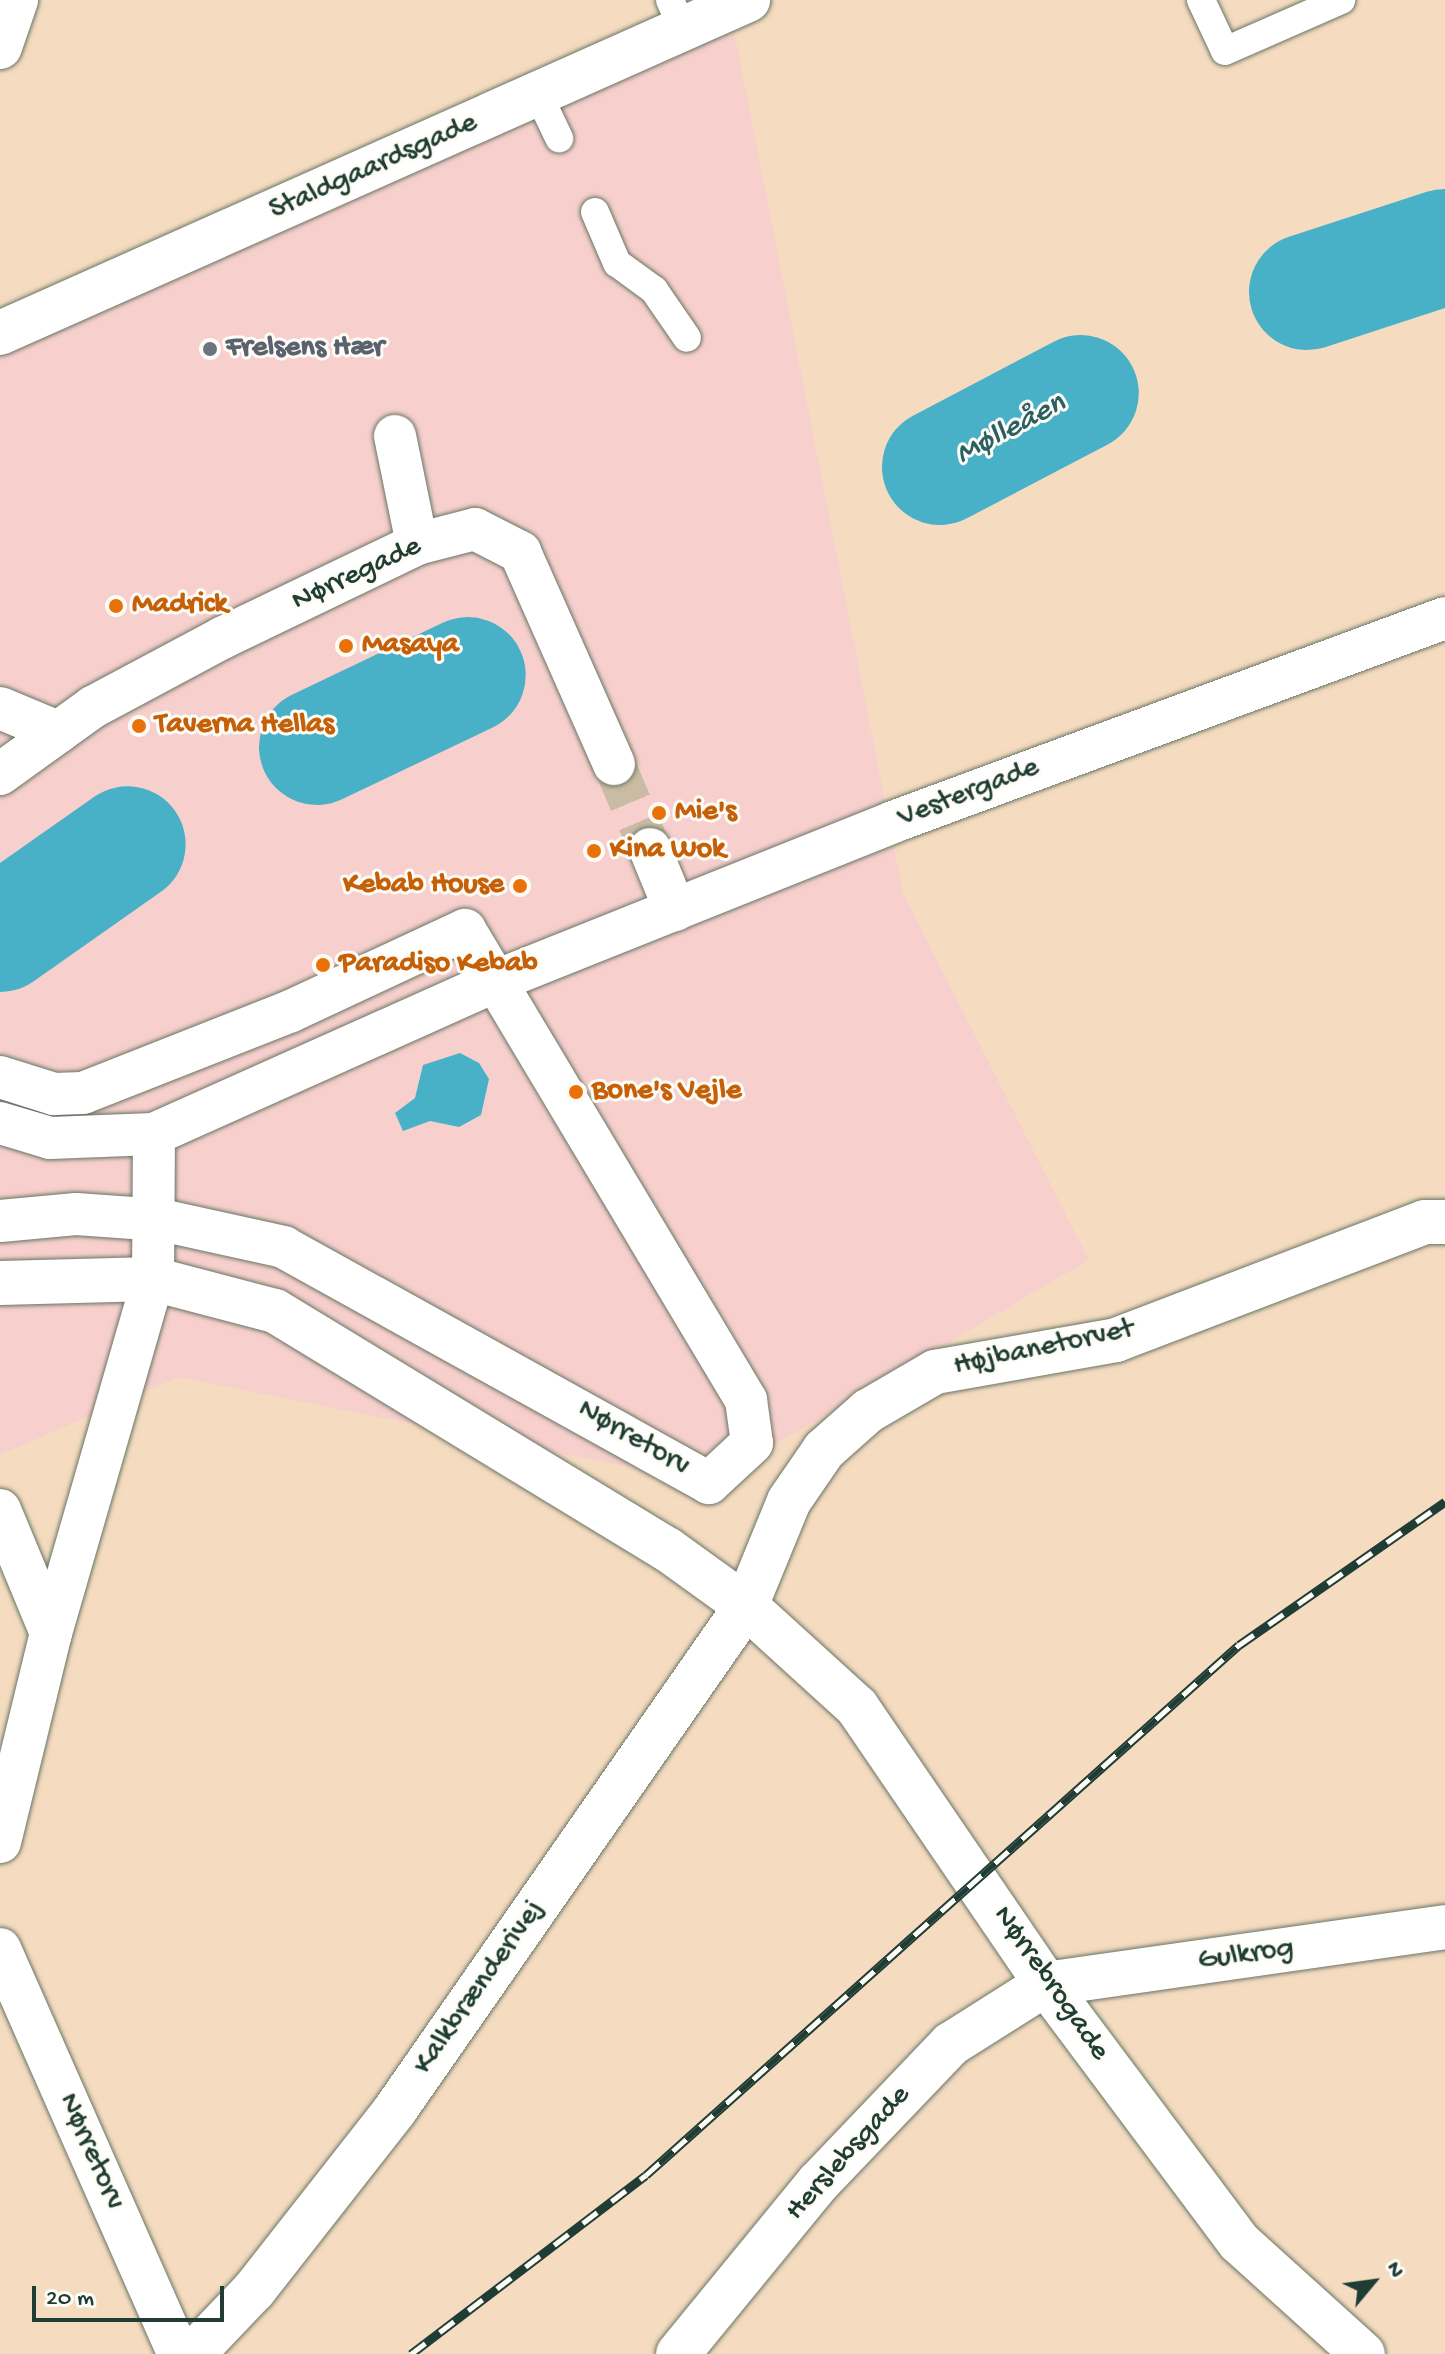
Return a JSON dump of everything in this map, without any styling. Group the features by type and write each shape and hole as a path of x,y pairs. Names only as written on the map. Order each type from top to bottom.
{"street":[{"path":"0,47 16,0"},
{"name":"Staldgaardsgade","path":"0,333 539,96 676,15 748,0"},
{"path":"395,436 417,544"},
{"name":"Nørregade","path":"0,774 58,732 222,638 417,544 475,529 520,552 546,602 614,764"},
{"name":"Vestergade","path":"496,981 1445,618"},
{"path":"0,708 58,732"},
{"path":"650,849 675,910"},
{"name":"Nørretorv","path":"0,1077 54,1094 83,1093 291,1011 465,930 746,1400 752,1443 709,1483 459,1338 284,1247 153,1219 76,1214 0,1221"},
{"path":"0,1123 50,1138 154,1134 496,981"},
{"path":"0,1842 51,1633 153,1279 154,1134"},
{"name":"Højbanetorvet","path":"746,1606 789,1501 824,1450 868,1411 935,1372 1116,1340 1425,1222 1445,1222"},
{"path":"0,1283 153,1279 275,1311 667,1549 746,1606"},
{"path":"0,1510 51,1633"},
{"name":"Nørrebrogade","path":"746,1606 857,1707 1046,1984 1239,2242 1363,2354"},
{"name":"Kalkbrænderivej","path":"193,2354 254,2290 395,2110 746,1606"},
{"name":"Gulkrog","path":"1046,1984 1445,1927"},
{"name":"Nørretorv","path":"0,1949 179,2354"},
{"name":"Herslebsgade","path":"678,2354 819,2182 951,2044 1046,1984"}],"lane":[{"path":"1201,0 1225,51 1341,0"},
{"path":"539,96 559,138"},
{"path":"595,212 617,263 654,290 687,338"}],"shaded area":[{"path":"728,0 903,893 1089,1260 709,1483 179,1377 0,1455 0,348"}],"water":[{"path":"460,1053 479,1063 489,1079 481,1115 459,1127 430,1121 403,1131 395,1113 415,1098 423,1065"}],"waterway":[{"name":"Mølleåen","path":"1307,292 1445,247"},
{"name":"Mølleåen","path":"940,467 1081,393"},
{"name":"Mølleåen","path":"317,747 468,675"},
{"name":"Mølleåen","path":"0,934 128,844"}],"tunnel":[{"path":"614,764 650,849"}],"railway":[{"path":"411,2354 646,2175 1239,1645 1445,1502"}],"place":[{"name":"Frelsens Hær","path":"210,349"},
{"name":"Madrick","path":"116,606"},
{"name":"Masaya","path":"346,646"},
{"name":"Taverna Hellas","path":"139,726"},
{"name":"Mie's","path":"659,813"},
{"name":"Kina Wok","path":"594,851"},
{"name":"Kebab House","path":"520,886"},
{"name":"Paradiso Kebab","path":"323,965"},
{"name":"Bone's Vejle","path":"576,1092"}]}
